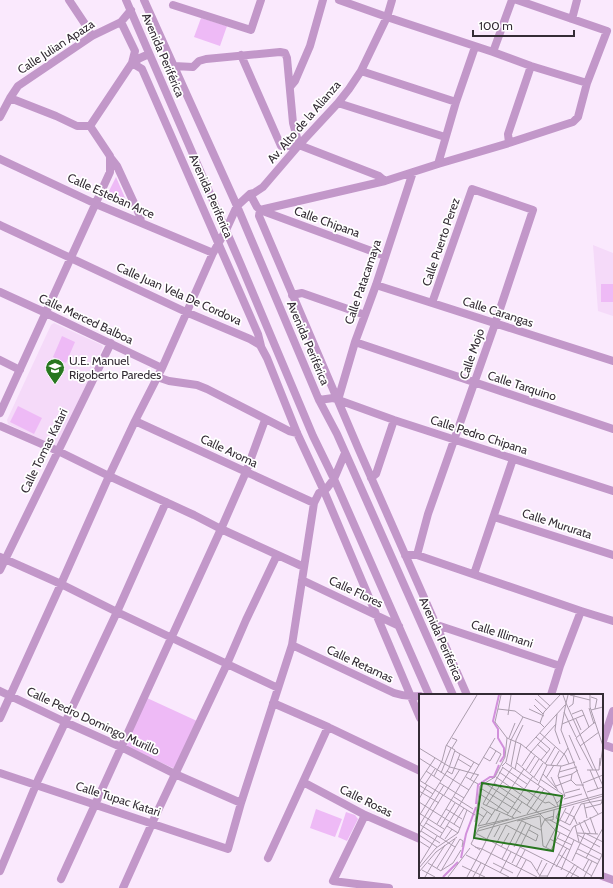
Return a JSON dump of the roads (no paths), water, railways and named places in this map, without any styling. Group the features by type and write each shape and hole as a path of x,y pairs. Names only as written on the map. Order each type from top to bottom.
{"street":[{"path":"69,0 92,36"},
{"name":"Avenida Periférica","path":"126,0 226,230 313,436 334,479"},
{"name":"Avenida Periférica","path":"144,0 237,206 319,400 337,434 453,694"},
{"path":"174,5 251,30 261,0"},
{"path":"290,87 295,81 310,46 323,0"},
{"path":"339,0 587,84"},
{"name":"Av. Alto de la Alianza","path":"0,718 109,476 162,368 213,253 237,206 250,194 263,187 349,89 361,71 386,17 392,0"},
{"path":"493,52 512,0"},
{"path":"260,210 385,181 573,122 578,117 587,84 607,31 517,0"},
{"path":"572,19 578,0"},
{"path":"90,126 132,63 135,51 121,22 131,10"},
{"name":"Calle Julian Apaza","path":"0,117 18,86 92,36 121,22"},
{"path":"438,164 445,137 475,46"},
{"path":"174,66 193,67 199,61 206,59 280,52 285,53 287,58 293,123 299,145"},
{"path":"132,63 149,54"},
{"path":"241,55 281,146 299,145 379,176 385,181"},
{"name":"Avenida Periferica","path":"132,63 142,69 258,334 262,348"},
{"path":"509,143 508,134 531,66"},
{"path":"361,71 456,102"},
{"path":"10,98 77,126 90,126"},
{"path":"338,103 445,137"},
{"path":"90,126 117,166 140,216 141,222"},
{"path":"0,413 110,172 110,156"},
{"name":"Calle Esteban Arce","path":"0,159 96,204 213,253"},
{"name":"Calle Patacamaya","path":"338,400 355,342 376,285 413,172"},
{"name":"Calle Puerto Perez","path":"432,303 472,189"},
{"name":"Calle Mojo","path":"417,555 428,514 475,383 533,210 472,189"},
{"path":"250,194 257,208 260,210"},
{"path":"260,210 259,216 292,295 467,694"},
{"name":"Calle Chipana","path":"260,210 385,256"},
{"name":"Calle Juan Vela De Cordova","path":"0,225 186,312 250,339 262,348"},
{"name":"Calle Carangas","path":"376,285 613,361"},
{"name":"Calle Merced Balboa","path":"0,292 162,368"},
{"path":"292,295 302,293 365,315"},
{"name":"Calle Tarquino","path":"355,342 613,429"},
{"name":"Calle Tomas Katari","path":"0,570 2,558 58,451 111,343"},
{"path":"262,348 277,349"},
{"path":"262,348 419,716"},
{"path":"0,360 20,370"},
{"path":"157,377 169,381 197,385 207,389 265,420 297,433"},
{"name":"Calle Pedro Chipana","path":"319,400 333,398 394,420 613,491"},
{"path":"61,879 221,529 246,472 265,420"},
{"path":"371,478 377,472 394,420"},
{"name":"Calle Aroma","path":"135,421 314,503"},
{"path":"0,426 58,451 304,567"},
{"path":"241,803 292,645 314,503 319,493 324,491 334,479 345,453"},
{"path":"474,574 513,459"},
{"path":"334,479 429,694"},
{"path":"0,871 36,785 117,612 166,502"},
{"name":"Calle Mururata","path":"494,517 613,555"},
{"path":"123,888 277,555"},
{"path":"405,555 417,555 613,621"},
{"path":"2,558 61,584 278,688"},
{"name":"Calle Flores","path":"302,580 399,626"},
{"path":"551,694 560,666 581,611"},
{"name":"Calle Illimani","path":"437,625 560,666"},
{"name":"Calle Retamas","path":"292,645 394,693 411,697 419,696"},
{"name":"Calle Pedro Domingo Murillo","path":"0,691 121,747 175,774 241,803"},
{"path":"273,703 328,727 419,771"},
{"path":"603,741 613,710"},
{"path":"268,858 328,727"},
{"path":"603,744 613,748"},
{"name":"Calle Tupac Katari","path":"0,773 228,849 241,803"},
{"name":"Calle Rosas","path":"303,782 365,815 419,839"},
{"path":"365,815 333,881 389,888"},
{"path":"603,876 613,880"}],"place":[{"name":"U.E. Manuel Rigoberto Paredes","path":"55,385"}]}
